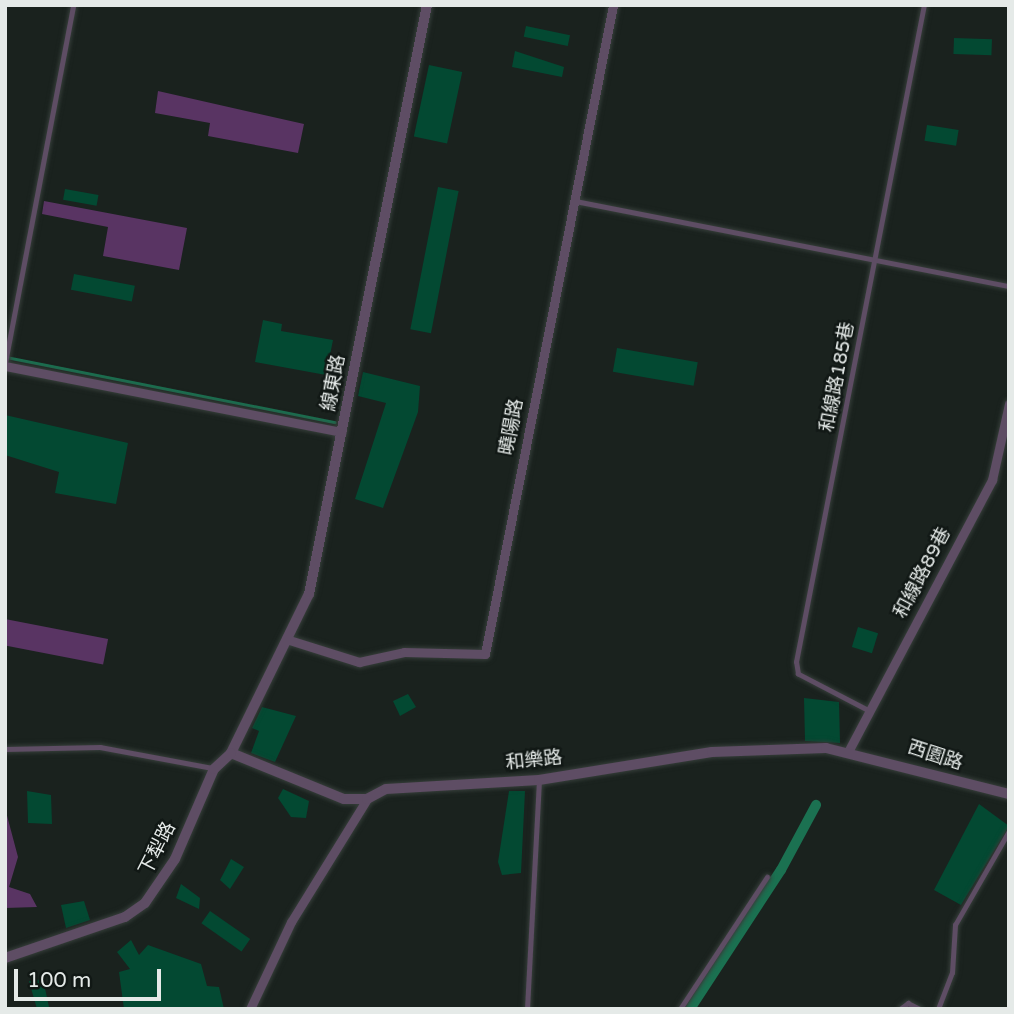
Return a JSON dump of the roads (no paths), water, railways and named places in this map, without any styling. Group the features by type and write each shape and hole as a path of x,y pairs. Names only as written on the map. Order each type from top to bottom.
{"street":[{"name":"線東路","path":"231,753 309,594 427,5"},
{"name":"曉陽路","path":"286,639 359,662 404,652 485,654 613,5"},
{"path":"5,364 342,432"},
{"name":"和線路89巷","path":"849,750 992,480 1009,404"},
{"name":"和樂路","path":"231,753 328,795 367,799 386,789 539,780 712,752 849,750"},
{"name":"西園路","path":"849,750 1009,794"},
{"name":"下犁路","path":"5,958 125,917 145,903 175,859 214,768 231,753"},
{"path":"250,1009 290,922 367,799"}],"lane":[{"path":"5,364 73,5"},
{"name":"和線路185巷","path":"870,711 798,674 796,662 924,5"},
{"path":"575,201 1009,286"},
{"path":"5,749 100,747 214,768"},
{"path":"527,1009 539,780"},
{"path":"938,1009 952,973 955,925 1009,831"},
{"path":"680,1009 767,877"},
{"path":"900,1009 908,1003 920,1009"}],"waterway":[{"path":"6,357 335,422"},
{"path":"690,1009 781,870 816,805"}]}
